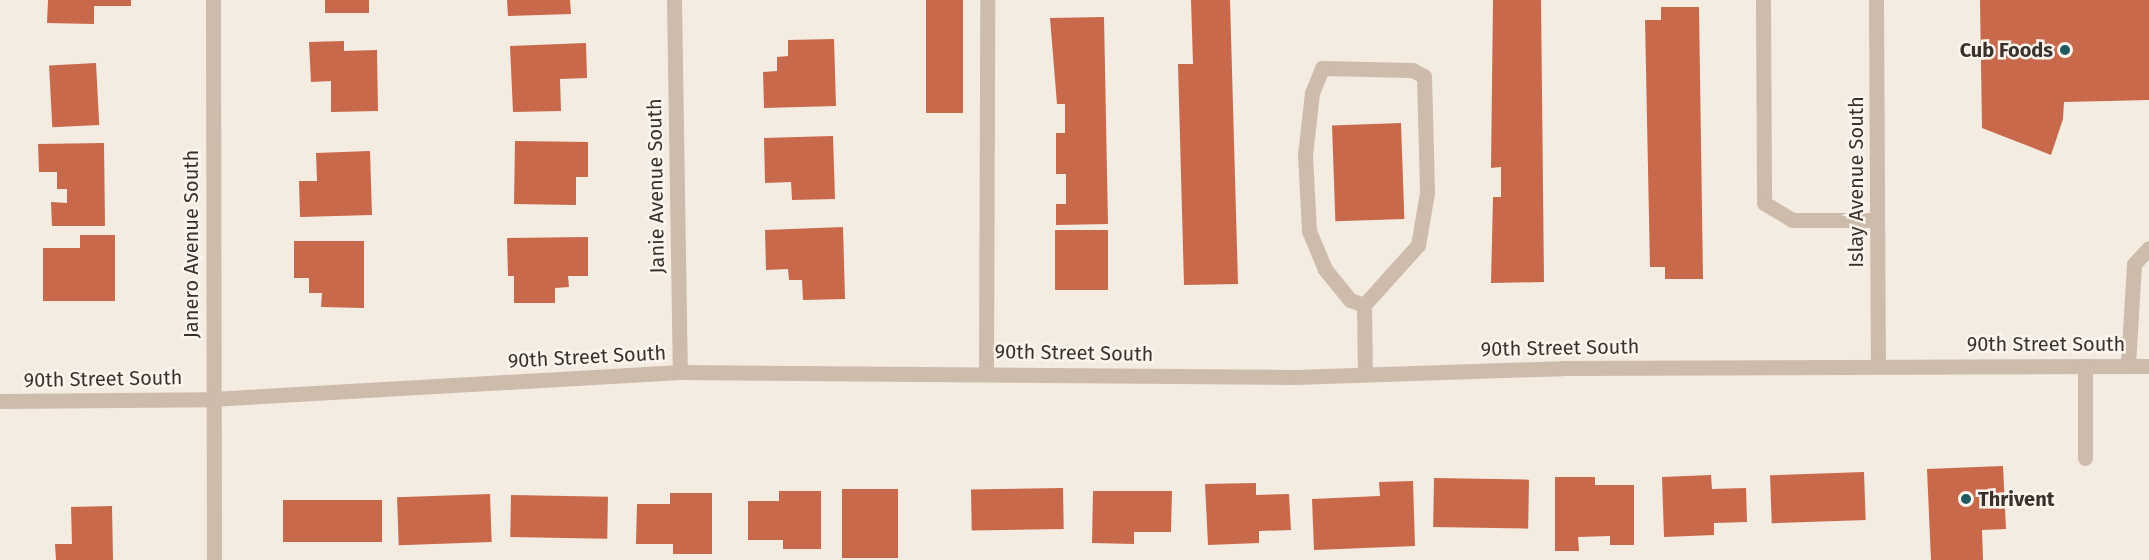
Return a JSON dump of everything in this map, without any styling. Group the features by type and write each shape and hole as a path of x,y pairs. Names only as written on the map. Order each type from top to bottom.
{"street":[{"name":"Janero Avenue South","path":"213,0 214,560"},
{"name":"Janie Avenue South","path":"674,0 680,372"},
{"path":"986,373 987,0"},
{"path":"1763,0 1764,203 1792,219 1877,220"},
{"name":"Islay Avenue South","path":"1876,0 1878,364"},
{"path":"1364,305 1350,300 1325,269 1309,231 1305,155 1312,93 1322,68 1412,70 1424,76 1427,193 1418,245 1364,305 1365,374"},
{"path":"2128,365 2134,264 2149,248"},
{"name":"90th Street South","path":"0,401 212,399 680,372 1365,374 1878,364 2149,366"},
{"path":"2085,366 2085,458"}],"building":[{"path":"48,0 131,0 131,6 94,6 94,24 47,23"},
{"path":"325,0 369,0 369,13 325,13"},
{"path":"507,0 570,0 571,14 508,16"},
{"path":"926,0 963,0 963,113 926,113"},
{"path":"1191,0 1230,0 1238,284 1184,285 1178,64 1193,64"},
{"path":"1493,0 1541,0 1544,282 1491,283 1493,197 1501,197 1501,167 1491,168"},
{"name":"Cub Foods","path":"1980,0 2149,0 2149,100 2064,102 2063,119 2051,155 1982,128"},
{"path":"1661,7 1699,7 1703,279 1665,279 1665,267 1650,267 1645,20 1661,20"},
{"path":"1104,17 1108,224 1056,225 1056,204 1066,204 1066,174 1056,174 1056,133 1065,133 1065,104 1057,104 1050,18"},
{"path":"834,39 836,106 764,108 763,72 777,71 777,57 788,56 788,40"},
{"path":"344,41 344,51 377,50 378,111 331,112 331,81 311,82 309,42"},
{"path":"586,43 587,78 560,79 561,111 513,112 510,46"},
{"path":"96,63 99,125 52,127 49,65"},
{"path":"1401,123 1404,219 1335,221 1332,125"},
{"path":"833,136 835,199 792,200 791,182 765,183 764,138"},
{"path":"515,141 588,142 588,177 576,177 576,205 514,204"},
{"path":"104,143 105,226 52,226 51,202 67,203 67,189 57,189 57,172 39,172 38,144"},
{"path":"370,151 372,215 300,217 299,181 317,181 316,153"},
{"path":"843,227 845,299 803,300 802,280 789,280 788,269 766,270 765,230"},
{"path":"1055,230 1108,230 1108,290 1055,290"},
{"path":"80,235 115,235 115,301 43,301 43,248 80,248"},
{"path":"588,237 588,276 568,276 569,287 555,288 555,303 514,303 514,276 508,276 507,238"},
{"path":"294,241 364,241 364,308 321,307 322,293 309,293 309,278 294,278"},
{"name":"Thrivent","path":"2003,466 2006,529 1982,530 1983,560 1931,560 1927,469"},
{"path":"1864,472 1866,520 1772,523 1770,475"},
{"path":"1711,475 1712,489 1746,488 1747,522 1714,523 1714,535 1664,537 1662,477"},
{"path":"1555,477 1595,477 1595,485 1634,485 1634,545 1610,545 1610,536 1578,537 1579,551 1555,551"},
{"path":"1434,478 1529,480 1528,529 1433,527"},
{"path":"1413,481 1415,546 1314,550 1312,499 1380,496 1379,482"},
{"path":"1256,483 1256,495 1289,494 1291,530 1259,531 1259,543 1208,545 1205,484"},
{"path":"1063,488 1064,529 972,531 971,490"},
{"path":"842,489 898,489 898,558 842,558"},
{"path":"779,491 821,491 821,549 783,549 783,540 748,540 748,501 779,501"},
{"path":"1093,491 1172,491 1171,532 1134,532 1134,544 1092,543"},
{"path":"670,493 712,493 712,554 673,554 673,544 636,544 637,504 670,504"},
{"path":"490,494 492,542 399,545 397,497"},
{"path":"511,495 608,497 607,539 510,537"},
{"path":"283,500 382,500 382,542 283,542"},
{"path":"112,506 113,560 56,560 55,544 72,544 71,507"}],"place":[{"name":"Cub Foods","path":"2065,50"},
{"name":"Thrivent","path":"1966,499"}]}
